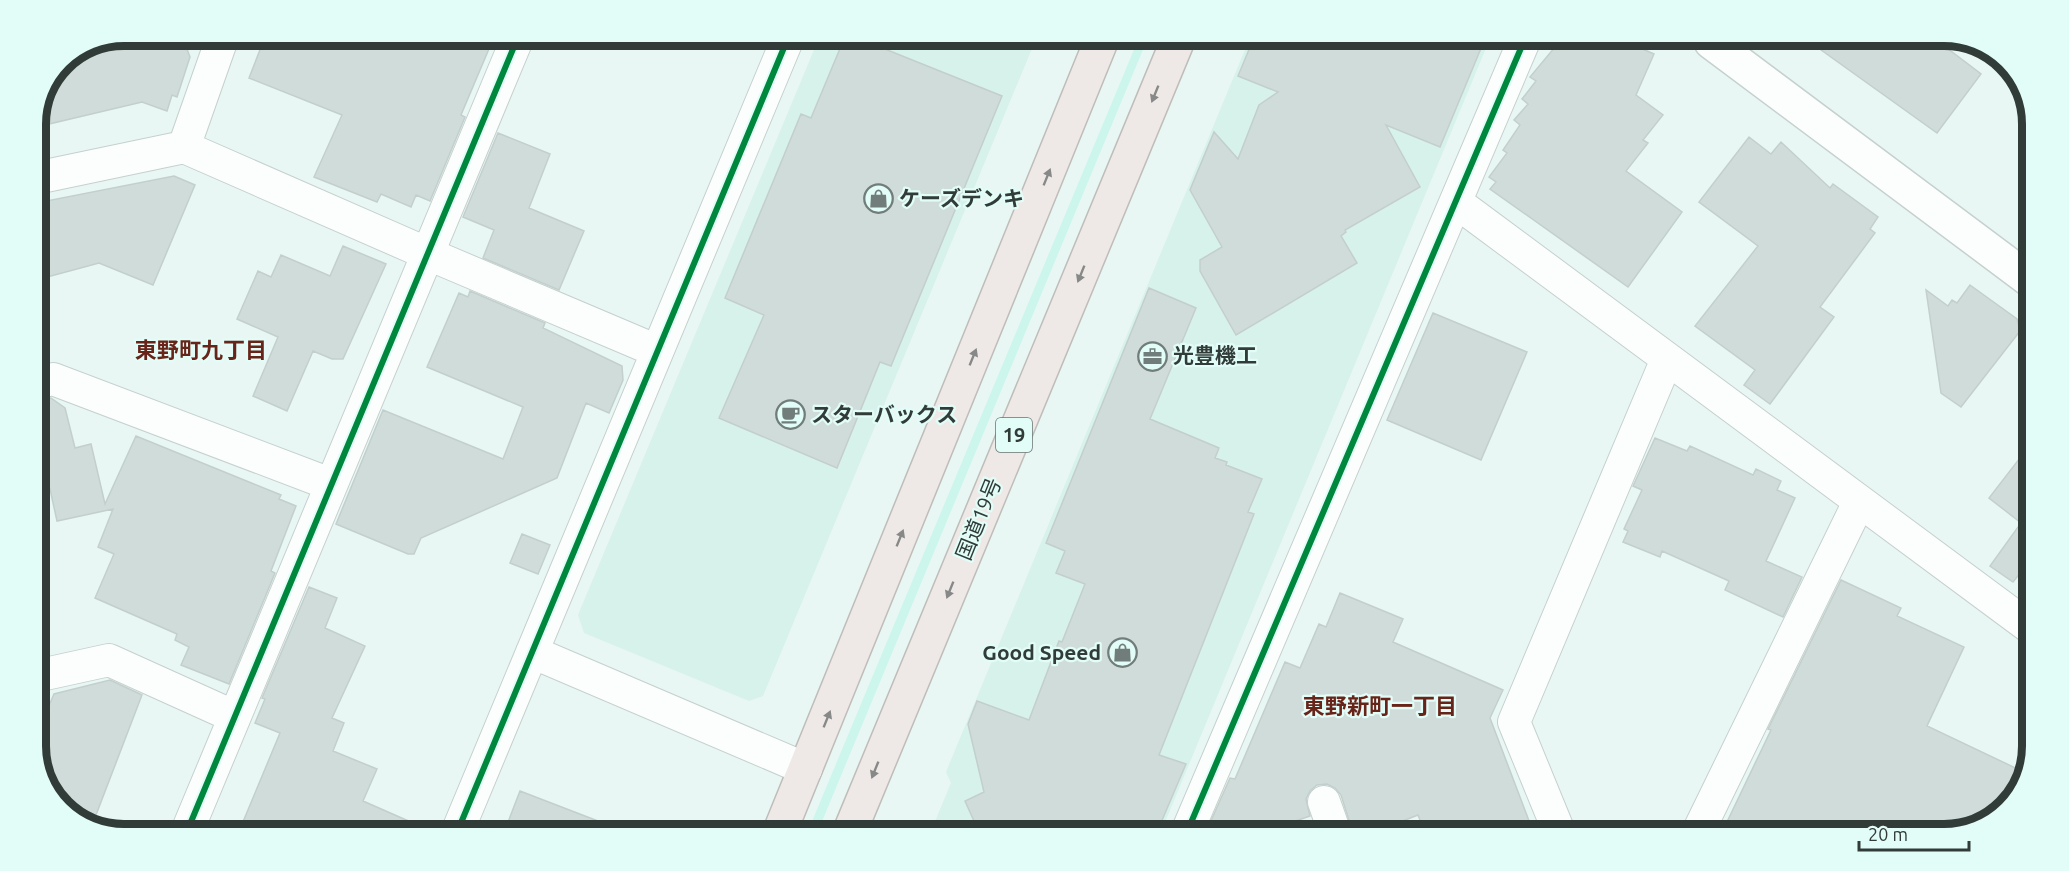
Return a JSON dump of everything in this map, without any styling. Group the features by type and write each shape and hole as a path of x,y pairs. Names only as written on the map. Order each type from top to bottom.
{"highway":[{"path":"783,824 1099,47"},
{"name":"国道19号","path":"853,824 1175,47"}],"street":[{"path":"184,147 218,47"},
{"path":"190,824 233,716 514,47"},
{"path":"460,824 784,47"},
{"path":"1190,824 1521,47"},
{"path":"1718,47 2022,274"},
{"path":"47,176 184,147 657,351"},
{"path":"1456,202 2022,622"},
{"path":"1556,824 1514,722 1667,359"},
{"path":"47,380 53,379 330,484"},
{"path":"1702,824 1859,502"},
{"path":"532,652 806,770"},
{"path":"47,674 109,660 233,716"},
{"path":"1324,802 1332,824"}],"shaded area":[{"path":"815,47 1033,47 763,696 749,701 584,633 578,615"},
{"path":"1135,47 1144,47 821,824 811,824"},
{"path":"1246,47 1487,47 1164,824 934,824 951,783 946,772"}],"building":[{"path":"124,47 186,47 190,57 177,97 172,95 167,111 142,102 49,124 48,109 52,95 60,81 69,69 95,52"},
{"path":"261,47 490,47 461,115 465,117 430,201 416,195 411,207 381,194 377,202 314,177 342,115 249,78"},
{"path":"841,47 880,47 1002,96 891,366 880,362 837,468 719,418 764,315 725,298 801,114 811,118"},
{"path":"1250,47 1482,47 1440,147 1386,125 1420,187 1345,230 1346,232 1341,236 1357,263 1236,335 1200,271 1200,260 1222,247 1190,190 1214,132 1238,159 1259,105 1278,92 1238,76"},
{"path":"1555,47 1638,47 1654,54 1636,95 1663,115 1643,140 1648,143 1626,171 1682,212 1628,287 1490,189 1496,182 1489,177 1507,153 1503,150 1520,125 1514,120 1528,104 1522,99 1536,81 1530,77"},
{"path":"1817,47 1946,47 1981,74 1937,133"},
{"path":"498,133 550,154 529,208 584,231 559,290 483,258 494,230 463,217"},
{"path":"1749,137 1771,154 1781,142 1830,188 1833,184 1878,217 1870,229 1875,233 1820,307 1834,317 1770,404 1744,385 1755,370 1695,326 1758,246 1699,202"},
{"path":"174,176 195,185 153,285 99,263 47,277 47,201"},
{"path":"343,246 386,264 343,359 332,359 313,351 287,411 253,396 278,337 237,319 258,271 271,277 281,255 330,276"},
{"path":"1970,285 2017,319 2020,331 1961,407 1941,393 1926,290 1948,306 1952,300 1957,303"},
{"path":"1149,288 1196,308 1150,419 1219,448 1215,458 1227,462 1226,465 1262,479 1248,512 1254,514 1159,755 1186,764 1160,824 975,824 965,801 984,792 968,724 977,701 1029,720 1059,641 1062,642 1085,584 1056,573 1065,551 1046,543"},
{"path":"470,291 545,323 543,328 622,366 623,380 609,413 586,403 557,478 421,538 414,554 408,554 336,524 383,410 503,459 523,407 427,367 459,293 468,297"},
{"path":"1433,313 1527,352 1481,460 1387,420"},
{"path":"51,398 65,408 75,448 91,444 105,504 136,436 281,495 279,499 296,506 271,571 275,573 229,684 181,665 189,647 175,640 177,634 95,598 114,554 98,547 113,509 57,521 50,489 47,490 47,399"},
{"path":"1655,438 1687,451 1690,446 1753,475 1756,469 1781,481 1777,490 1795,498 1766,561 1802,577 1783,617 1725,590 1729,581 1662,551 1660,557 1623,542 1628,531 1624,529 1642,490 1633,486"},
{"path":"2022,455 2022,571 2013,582 1990,566 2021,523 1989,498"},
{"path":"522,534 550,545 538,574 510,563"},
{"path":"1841,580 1901,608 1897,616 1964,647 1927,726 2019,770 2012,786 1996,805 1979,816 1955,824 1731,824 1727,822 1771,730 1768,729"},
{"path":"309,587 337,598 325,628 365,646 332,718 344,723 333,751 377,769 363,801 415,824 242,824 280,733 255,723 265,699 262,698"},
{"path":"1340,593 1403,619 1393,642 1503,690 1490,718 1530,824 1422,824 1418,815 1395,824 1350,824 1341,795 1327,784 1317,785 1310,791 1306,799 1310,816 1287,824 1210,824 1230,778 1235,779 1285,662 1300,668 1319,624 1326,627"},
{"path":"110,680 142,695 95,819 66,798 51,772 47,752 47,710 54,694"},
{"path":"520,791 606,824 507,824"}],"cycle path":[{"path":"190,824 514,47"},
{"path":"460,824 784,47"},
{"path":"1190,824 1521,47"}],"place":[{"name":"ケーズデンキ","path":"878,199"},
{"name":"光豊機工","path":"1152,356"},
{"name":"スターバックス","path":"790,415"},
{"name":"Good Speed","path":"1122,653"}],"district":[{"name":"東野町九丁目","path":"201,350"},
{"name":"東野新町一丁目","path":"1380,706"}]}
